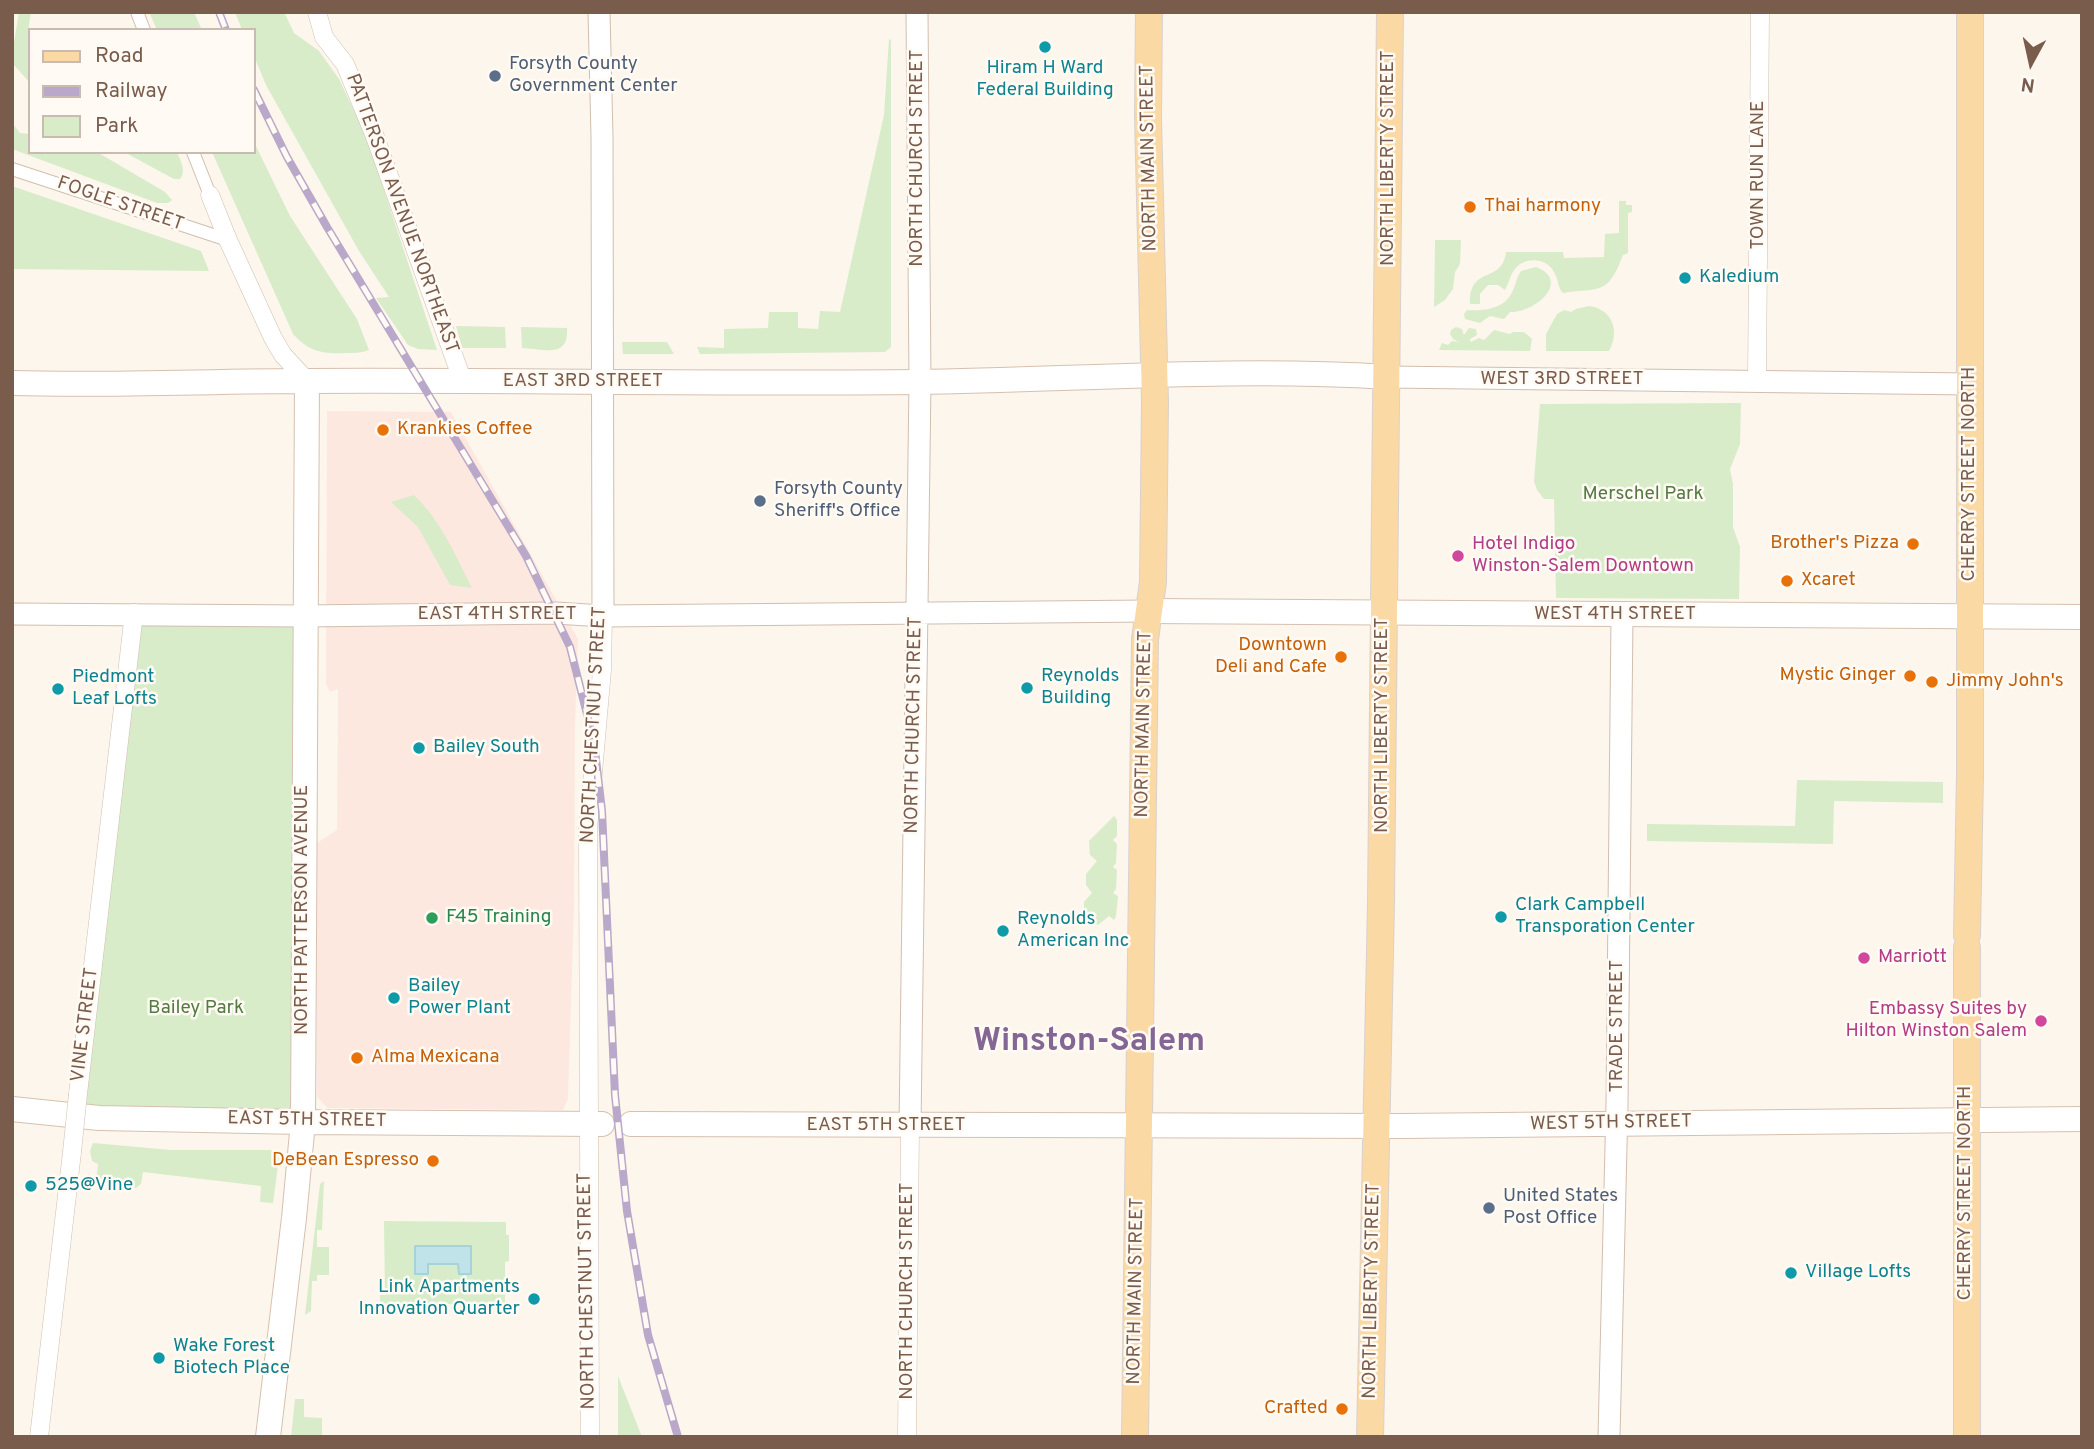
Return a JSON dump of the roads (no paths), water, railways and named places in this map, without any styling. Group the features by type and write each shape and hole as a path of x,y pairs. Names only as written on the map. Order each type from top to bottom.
{"main road":[{"name":"NORTH MAIN STREET","path":"1135,1437 1145,639 1153,582 1154,374 1148,117 1149,12"},
{"name":"NORTH LIBERTY STREET","path":"1370,1437 1377,1126 1390,12"},
{"name":"CHERRY STREET NORTH","path":"1967,1437 1965,1120 1970,616 1970,12"},
{"name":"EAST 3RD STREET","path":"12,383 920,382 1154,374"},
{"name":"WEST 3RD STREET","path":"1154,374 1387,377"},
{"name":"NORTH PATTERSON AVENUE","path":"268,1437 303,1122 307,381"},
{"name":"WEST 4TH STREET","path":"1149,611 2082,617"},
{"name":"EAST 5TH STREET","path":"12,1108 99,1118 595,1124"},
{"name":"WEST 5TH STREET","path":"1140,1125 1377,1126 2082,1119"},
{"name":"EAST 5TH STREET","path":"631,1124 1140,1125"}],"street":[{"name":"PATTERSON AVENUE NORTHEAST","path":"317,12 324,37 345,64 374,134 463,382"},
{"name":"NORTH CHESTNUT STREET","path":"590,1437 595,1124 588,829 602,670 603,616 602,146 599,12"},
{"name":"NORTH CHURCH STREET","path":"907,1437 920,382 917,12"},
{"name":"TOWN RUN LANE","path":"1757,380 1760,12"},
{"path":"194,154 228,240 283,355 307,381"},
{"name":"FOGLE STREET","path":"12,169 228,240"},
{"name":"WEST 3RD STREET","path":"1387,377 1971,384"},
{"name":"EAST 4TH STREET","path":"12,614 304,616 556,613 603,616 1149,611"},
{"name":"VINE STREET","path":"39,1437 134,613"},
{"name":"TRADE STREET","path":"1609,1437 1617,1124 1622,615"}],"water":[{"path":"415,1246 471,1246 471,1274 459,1274 458,1264 428,1264 428,1274 415,1274"}],"railway":[{"path":"219,12 225,28"},
{"path":"256,94 287,157 327,227 526,556 570,647 594,742 602,811 615,1095 627,1211 648,1335 678,1437"}],"place":[{"name":"Hiram H Ward Federal Building","path":"1045,47"},
{"name":"Forsyth County Government Center","path":"495,76"},
{"name":"Thai harmony","path":"1470,207"},
{"name":"Kaledium","path":"1685,278"},
{"name":"Krankies Coffee","path":"383,430"},
{"name":"Forsyth County Sheriff's Office","path":"760,501"},
{"name":"Brother's Pizza","path":"1913,544"},
{"name":"Hotel Indigo Winston-Salem Downtown","path":"1458,556"},
{"name":"Xcaret","path":"1787,581"},
{"name":"Downtown Deli and Cafe","path":"1341,657"},
{"name":"Mystic Ginger","path":"1910,676"},
{"name":"Jimmy John's","path":"1932,682"},
{"name":"Reynolds Building","path":"1027,688"},
{"name":"Piedmont Leaf Lofts","path":"58,689"},
{"name":"Bailey South","path":"419,748"},
{"name":"Clark Campbell Transporation Center","path":"1501,917"},
{"name":"F45 Training","path":"432,918"},
{"name":"Reynolds American Inc","path":"1003,931"},
{"name":"Marriott","path":"1864,958"},
{"name":"Bailey Power Plant","path":"394,998"},
{"name":"Embassy Suites by Hilton Winston Salem","path":"2041,1021"},
{"name":"Alma Mexicana","path":"357,1058"},
{"name":"DeBean Espresso","path":"433,1161"},
{"name":"525@Vine","path":"31,1186"},
{"name":"United States Post Office","path":"1489,1208"},
{"name":"Village Lofts","path":"1791,1273"},
{"name":"Link Apartments Innovation Quarter","path":"534,1299"},
{"name":"Wake Forest Biotech Place","path":"159,1358"},
{"name":"Crafted","path":"1342,1409"}],"district":[{"name":"Winston-Salem","path":"1089,1043"}],"park label":[{"name":"Merschel Park","path":"1643,495"},
{"name":"Bailey Park","path":"196,1009"}]}
